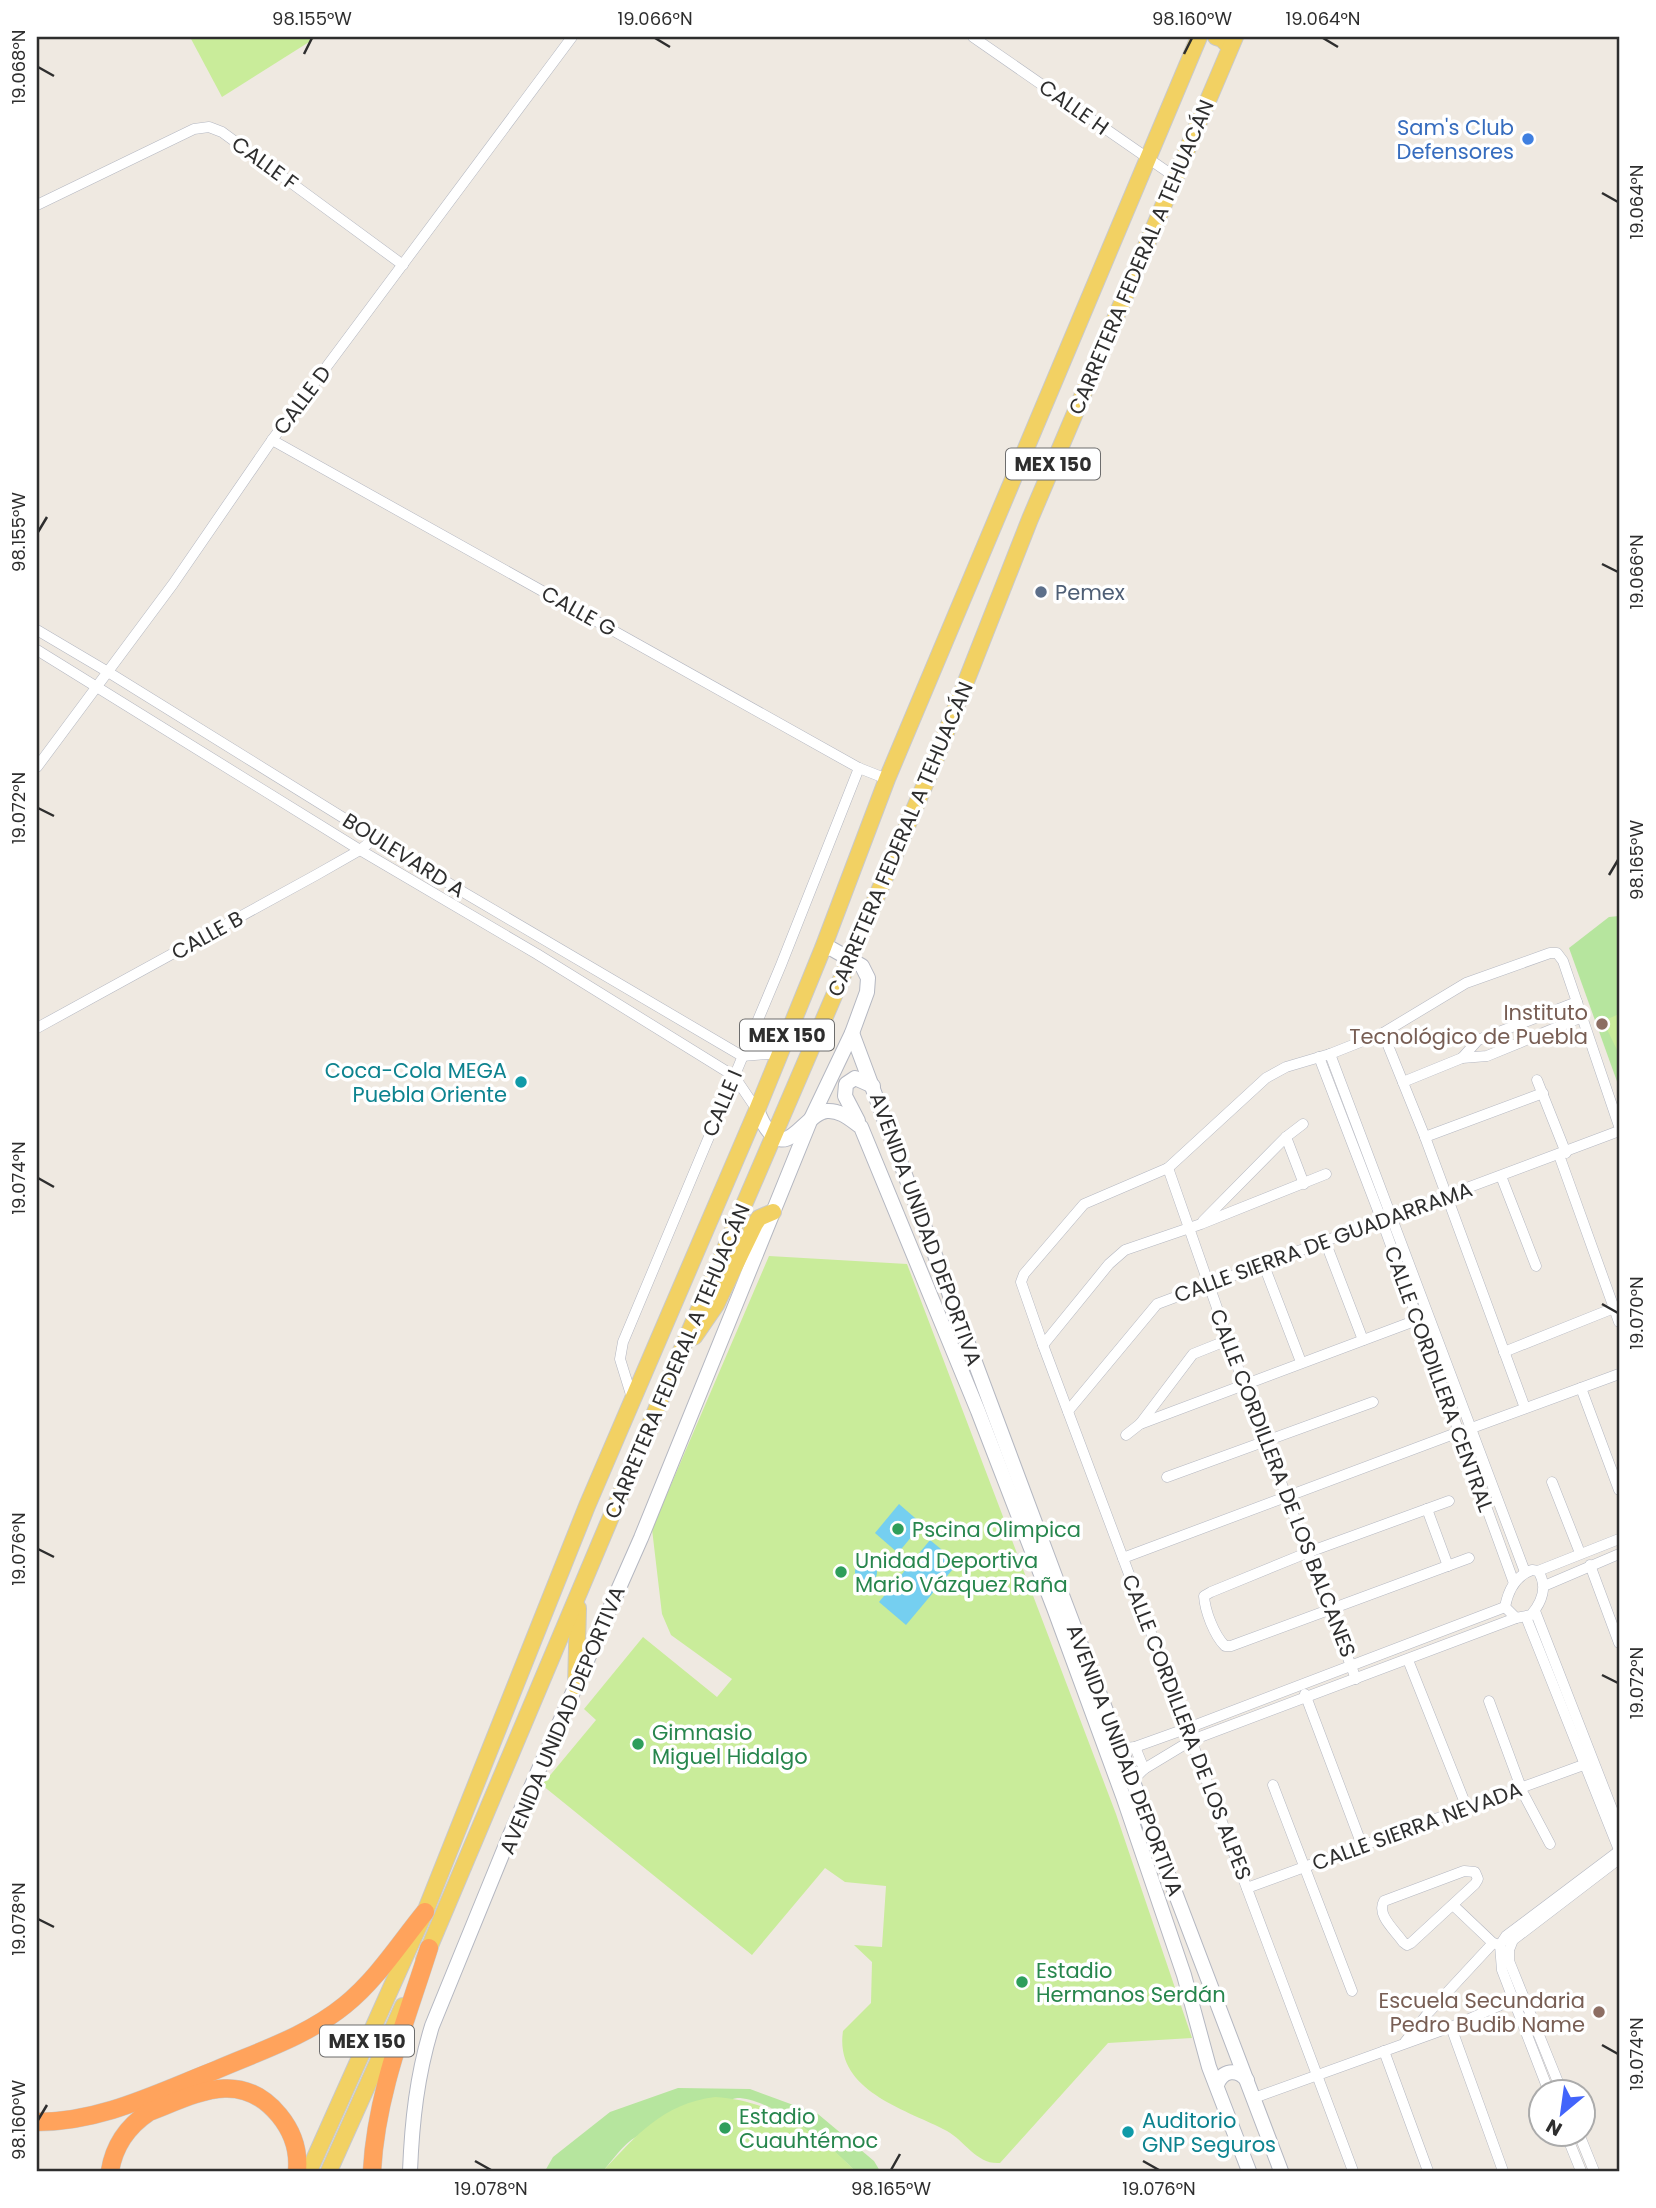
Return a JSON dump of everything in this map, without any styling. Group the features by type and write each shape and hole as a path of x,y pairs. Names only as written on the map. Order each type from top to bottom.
{"highway":[{"path":"37,2122 68,2120 116,2110 282,2043 316,2026 348,2003 370,1982 425,1912"},
{"path":"372,2171 380,2104 429,1948"},
{"path":"110,2171 115,2151 125,2135 149,2112 210,2089 228,2087 246,2090 260,2097 282,2119 298,2152 297,2171"}],"main road":[{"name":"CARRETERA FEDERAL A TEHUACÁN","path":"425,1912 587,1506 757,1110 887,779 1200,37"},
{"path":"1216,37 1232,42"},
{"name":"CARRETERA FEDERAL A TEHUACÁN","path":"429,1948 675,1365 932,768 1030,519 1232,42"},
{"path":"675,1365 716,1305 755,1224 759,1218 773,1212"},
{"path":"576,1686 578,1594"},
{"name":"MEX 150","path":"309,2171 425,1912"},
{"name":"MEX 150","path":"329,2171 429,1948"}],"street":[{"name":"CALLE D","path":"37,767 173,584 272,440 572,37"},
{"name":"CALLE H","path":"973,37 1175,177"},
{"name":"CALLE F","path":"37,205 194,129 209,127 222,132 403,265"},
{"name":"CALLE G","path":"272,440 859,768 887,779"},
{"name":"BOULEVARD A","path":"37,630 375,838 742,1056"},
{"name":"BOULEVARD A","path":"37,650 360,850 558,967 734,1076 757,1110"},
{"name":"CALLE I","path":"633,1402 621,1359 623,1342 781,965 859,768"},
{"name":"CALLE B","path":"37,1028 360,850 375,838"},
{"path":"822,948 832,949 850,957"},
{"path":"558,967 568,953"},
{"path":"1168,1168 1266,1078 1286,1067 1330,1054 1383,1032 1466,983 1550,953 1558,953 1563,961 1619,1128"},
{"name":"AVENIDA UNIDAD DEPORTIVA","path":"410,2171 416,2091 432,2026 510,1835 640,1538 810,1121 852,1033 867,992 868,978 862,966 850,957"},
{"path":"1462,1058 1478,1040 1577,1002"},
{"path":"1403,1082 1462,1058 1487,1056 1582,1017"},
{"path":"1383,1032 1425,1137 1525,1408"},
{"name":"AVENIDA UNIDAD DEPORTIVA","path":"852,1033 1123,1796 1184,1975 1216,2085 1250,2171"},
{"path":"742,1056 780,1053"},
{"name":"CALLE CORDILLERA CENTRAL","path":"1330,1054 1386,1218 1464,1431 1514,1583"},
{"name":"CALLE CORDILLERA CENTRAL","path":"1319,1057 1386,1218 1417,1320 1525,1572"},
{"path":"861,1127 846,1100 845,1086 855,1078 873,1086"},
{"path":"1537,1080 1544,1093 1619,1322"},
{"path":"1425,1137 1544,1093"},
{"path":"757,1110 764,1126 774,1136"},
{"name":"AVENIDA UNIDAD DEPORTIVA","path":"774,1136 791,1138 810,1121 827,1111 845,1115 861,1127 985,1409"},
{"path":"1200,1224 1286,1137 1303,1124"},
{"name":"CALLE SIERRA DE GUADARRAMA","path":"1069,1411 1157,1304 1562,1154 1619,1128"},
{"path":"1286,1137 1304,1184"},
{"name":"CALLE CORDILLERA DE LOS BALCANES","path":"1168,1168 1244,1385 1356,1679"},
{"name":"CALLE CORDILLERA DE LOS ALPES","path":"1168,1168 1084,1204 1024,1274 1021,1282 1353,2171"},
{"path":"1043,1345 1109,1264 1125,1250 1200,1224 1326,1174"},
{"path":"1501,1176 1536,1265"},
{"path":"1325,1241 1363,1340"},
{"path":"1264,1263 1301,1362"},
{"path":"1504,1352 1615,1308"},
{"path":"1140,1424 1417,1320"},
{"path":"1126,1435 1140,1424 1193,1354 1228,1340"},
{"path":"1123,1558 1619,1374"},
{"path":"1581,1388 1617,1476 1619,1490"},
{"path":"1167,1477 1373,1402"},
{"name":"AVENIDA UNIDAD DEPORTIVA","path":"1011,1478 1128,1748 1133,1780 1281,2171"},
{"path":"1552,1482 1580,1553"},
{"path":"1449,1501 1309,1552 1205,1596 1205,1604 1220,1641 1225,1646 1231,1646 1469,1558"},
{"path":"1427,1509 1448,1566"},
{"path":"1505,1607 1514,1583 1525,1572 1538,1572 1619,1539"},
{"path":"1123,1796 1144,1769 1192,1740 1526,1615 1544,1586 1619,1554"},
{"path":"1590,1565 1615,1621 1619,1643"},
{"path":"1538,1572 1544,1586"},
{"path":"1104,1747 1128,1748 1188,1728 1505,1607 1526,1615 1619,1827"},
{"path":"1526,1615 1619,1850 1506,1936 1501,1946 1502,1970 1544,2078"},
{"path":"1408,1660 1467,1808"},
{"path":"1302,1685 1363,1848"},
{"path":"1489,1701 1532,1813 1550,1844"},
{"path":"1128,1748 1144,1769"},
{"name":"CALLE SIERRA NEVADA","path":"1247,1888 1363,1848 1586,1764"},
{"path":"1273,1785 1352,1991"},
{"path":"1404,2043 1429,2012 1501,1946 1513,1940 1619,1859"},
{"path":"1464,1871 1475,1872 1478,1879 1475,1884 1453,1905 1407,1945 1381,1909 1384,1901 1464,1871"},
{"path":"1453,1905 1501,1946 1556,2078"},
{"path":"1254,2098 1451,2027 1513,2000"},
{"path":"1451,2027 1503,2171"},
{"path":"1384,2051 1428,2171"},
{"path":"1216,2085 1219,2078 1230,2071 1237,2072 1247,2080"},
{"path":"1572,2148 1581,2171"},
{"path":"1585,2148 1594,2171"}],"green space":[{"path":"190,37 317,37 222,97"},
{"path":"1619,916 1619,1087 1569,948 1609,917"},
{"path":"1619,1014 1619,1054 1603,1021"},
{"name":"Unidad Deportiva Mario Vázquez Raña","path":"769,1256 907,1264 1116,1814 1192,2038 1108,2043 1000,2163 985,2160 954,2135 876,2095 861,2083 850,2069 843,2052 843,2031 871,2003 872,1962 854,1945 882,1947 886,1886 845,1882 825,1868 752,1955 542,1785 596,1720 584,1709 643,1637 717,1697 732,1679 671,1635 662,1614 652,1529"},
{"path":"678,2088 750,2089 818,2114 874,2161 880,2171 855,2171 817,2137 784,2115 751,2100 737,2098 636,2137 603,2171 545,2171 553,2157 610,2112"},
{"name":"Estadio Cuauhtémoc","path":"715,2097 755,2104 791,2120 825,2143 855,2171 603,2171 639,2134 665,2114 680,2106"}],"water":[{"name":"Pscina Olimpica","path":"899,1504 922,1524 898,1553 875,1533"},
{"path":"930,1540 958,1563 906,1625 879,1602"},
{"path":"866,1561 874,1564 877,1572 874,1580 866,1583 858,1580 855,1572 858,1564"}],"place":[{"name":"Sam's Club Defensores","path":"1528,139"},
{"name":"Pemex","path":"1041,592"},
{"name":"Instituto Tecnológico de Puebla","path":"1602,1024"},
{"name":"Coca-Cola MEGA Puebla Oriente","path":"521,1082"},
{"name":"Pscina Olimpica","path":"898,1529"},
{"name":"Unidad Deportiva Mario Vázquez Raña","path":"841,1572"},
{"name":"Gimnasio Miguel Hidalgo","path":"638,1744"},
{"name":"Estadio Hermanos Serdán","path":"1022,1982"},
{"name":"Escuela Secundaria Pedro Budib Name","path":"1599,2012"},
{"name":"Estadio Cuauhtémoc","path":"725,2128"},
{"name":"Auditorio GNP Seguros","path":"1128,2132"}]}
